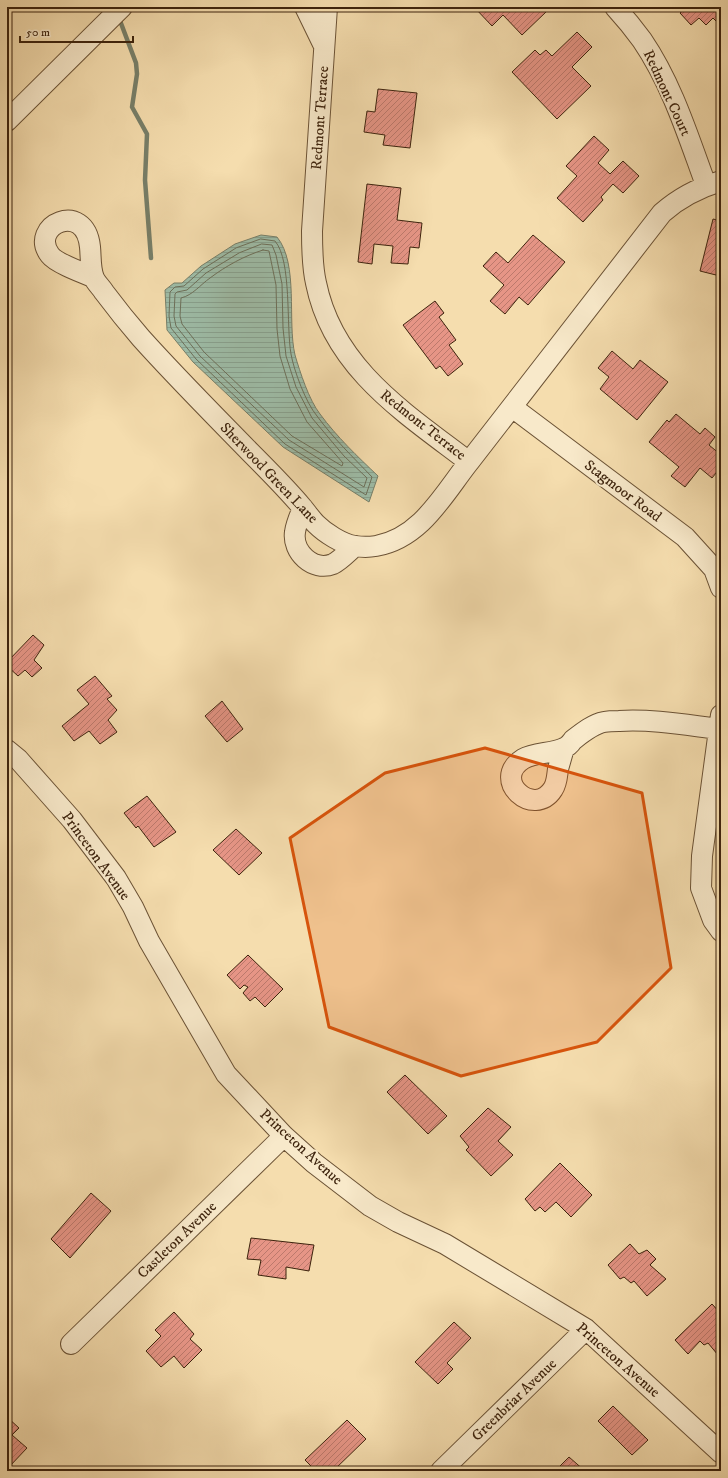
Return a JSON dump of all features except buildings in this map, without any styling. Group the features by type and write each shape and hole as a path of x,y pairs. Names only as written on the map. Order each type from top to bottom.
{"street":[{"path":"7,121 122,7"},
{"name":"Redmont Terrace","path":"306,7 325,48"},
{"name":"Redmont Terrace","path":"327,7 312,231 312,255 316,283 322,308 334,332 350,358 366,378 385,397 469,462 662,213 676,201 689,193 713,183"},
{"name":"Redmont Court","path":"615,7 642,40 655,63 713,183"},
{"name":"Sherwood Green Lane","path":"93,277 122,317 168,369 267,470 316,524 328,533 355,546 371,546 384,544 408,533 429,515 469,462"},
{"name":"Stagmoor Road","path":"512,407 685,537 714,569 721,588"},
{"path":"303,508 295,532 295,540 297,549 311,564 331,565 355,546"},
{"path":"564,748 584,732 604,722 637,720 720,722 702,856 701,888 713,920 721,931"},
{"name":"Princeton Avenue","path":"7,750 18,759 72,820 116,878 133,907 149,941 226,1074 284,1136 314,1163 370,1206 398,1222 445,1244 586,1329 721,1453"},
{"name":"Castleton Avenue","path":"71,1344 284,1136"},
{"name":"Greenbriar Avenue","path":"441,1471 586,1329"}],"highlighted area":[{"path":"485,748 642,793 671,968 597,1042 461,1076 329,1027 290,838 385,773"}],"water":[{"path":"261,235 277,237 284,248 290,277 295,355 312,401 333,431 378,476 369,502 283,447 193,362 167,330 165,290 174,283 182,283 201,266 235,244"}],"waterway":[{"path":"119,18 136,63 137,74 132,107 147,134 145,180 151,258"}]}
